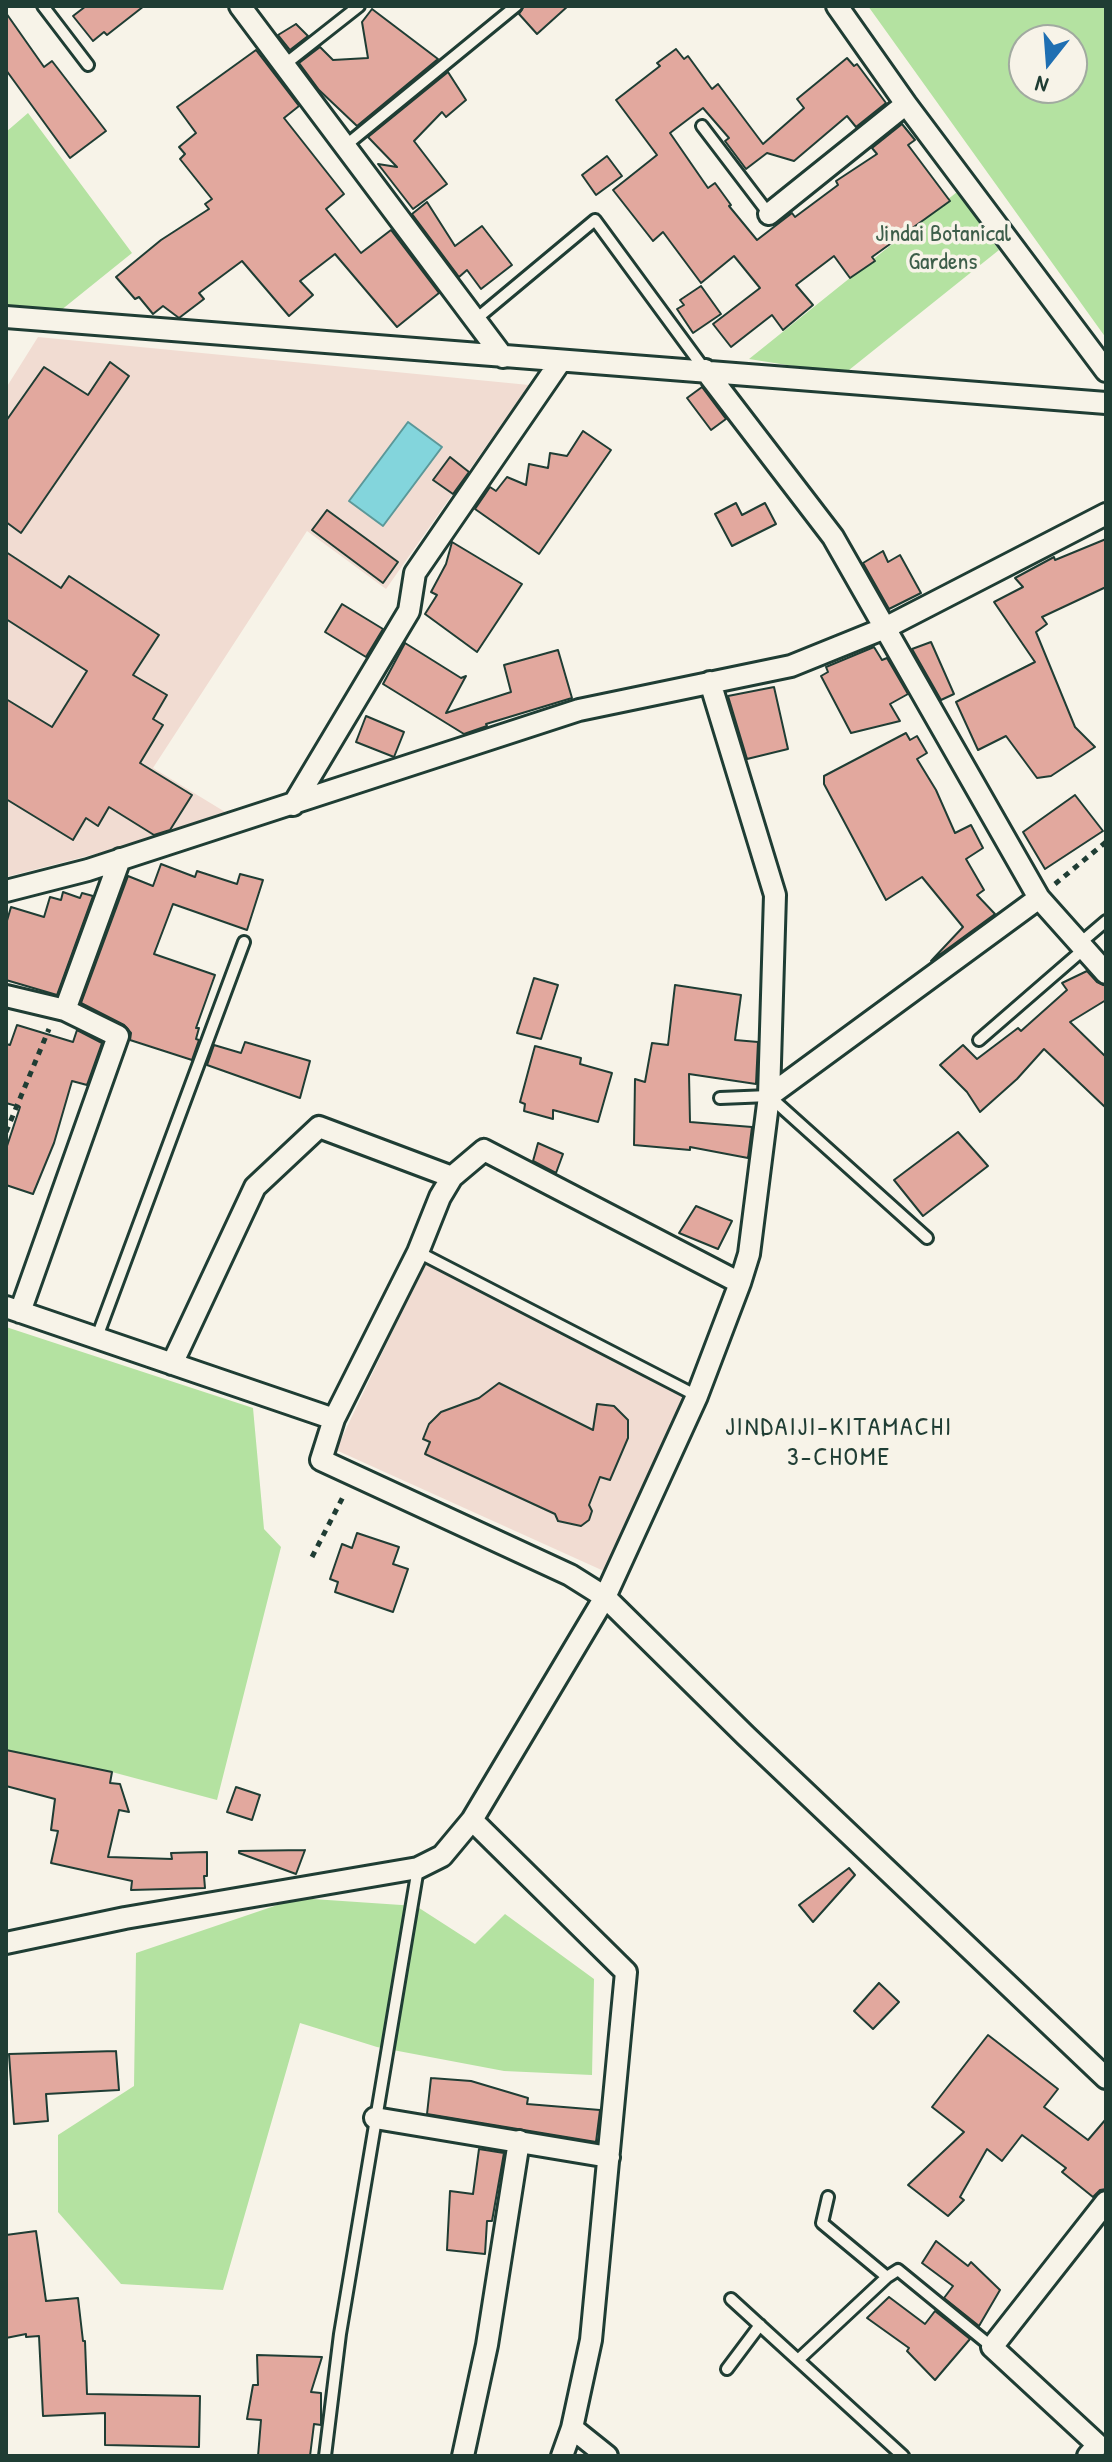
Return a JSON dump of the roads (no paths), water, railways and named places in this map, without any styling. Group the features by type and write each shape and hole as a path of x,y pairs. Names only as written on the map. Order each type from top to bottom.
{"street":[{"path":"240,6 503,357"},
{"path":"837,6 906,104 1106,371"},
{"path":"769,214 906,104"},
{"path":"6,317 1106,403"},
{"path":"293,805 409,611 415,573 560,362"},
{"path":"705,370 833,537 1039,898 1106,973"},
{"path":"6,891 88,870 579,710 791,666 885,628 1106,514"},
{"path":"6,1943 125,1918 418,1868 442,1856 472,1820 605,1597 697,1396 740,1283 749,1254 769,1096 775,895 710,682"},
{"path":"61,1010 120,859"},
{"path":"769,1096 1039,898"},
{"path":"6,996 61,1010 118,1036 13,1309 334,1419"},
{"path":"172,1364 255,1187 319,1127 452,1177"},
{"path":"740,1283 484,1150 452,1177 440,1197 418,1252 334,1419 321,1460 570,1575 605,1597 746,1736 1106,2078"},
{"path":"472,1820 626,1972 591,2340 572,2428 562,2456"},
{"path":"375,2118 609,2157"},
{"path":"463,2456 487,2345 519,2141"},
{"path":"1097,2451 992,2347 1106,2202"},
{"path":"572,2428 607,2456"}],"lane":[{"path":"43,6 88,65"},
{"path":"284,65 359,6"},
{"path":"345,146 516,6"},
{"path":"702,126 769,214"},
{"path":"475,320 595,220 705,370"},
{"path":"979,1040 1106,921"},
{"path":"97,1337 244,942"},
{"path":"720,1098 769,1096 927,1238"},
{"path":"418,1252 697,1396"},
{"path":"325,2456 340,2334 418,1868"},
{"path":"828,2197 822,2223 887,2277"},
{"path":"798,2360 898,2270 992,2347"},
{"path":"731,2299 903,2456"},
{"path":"727,2369 760,2325"}],"water":[{"path":"408,422 442,447 383,526 349,501"}],"district":[{"name":"JINDAIJI-KITAMACHI 3-CHOME","path":"839,1443"}],"park label":[{"name":"Jindai Botanical Gardens","path":"943,249"}]}
